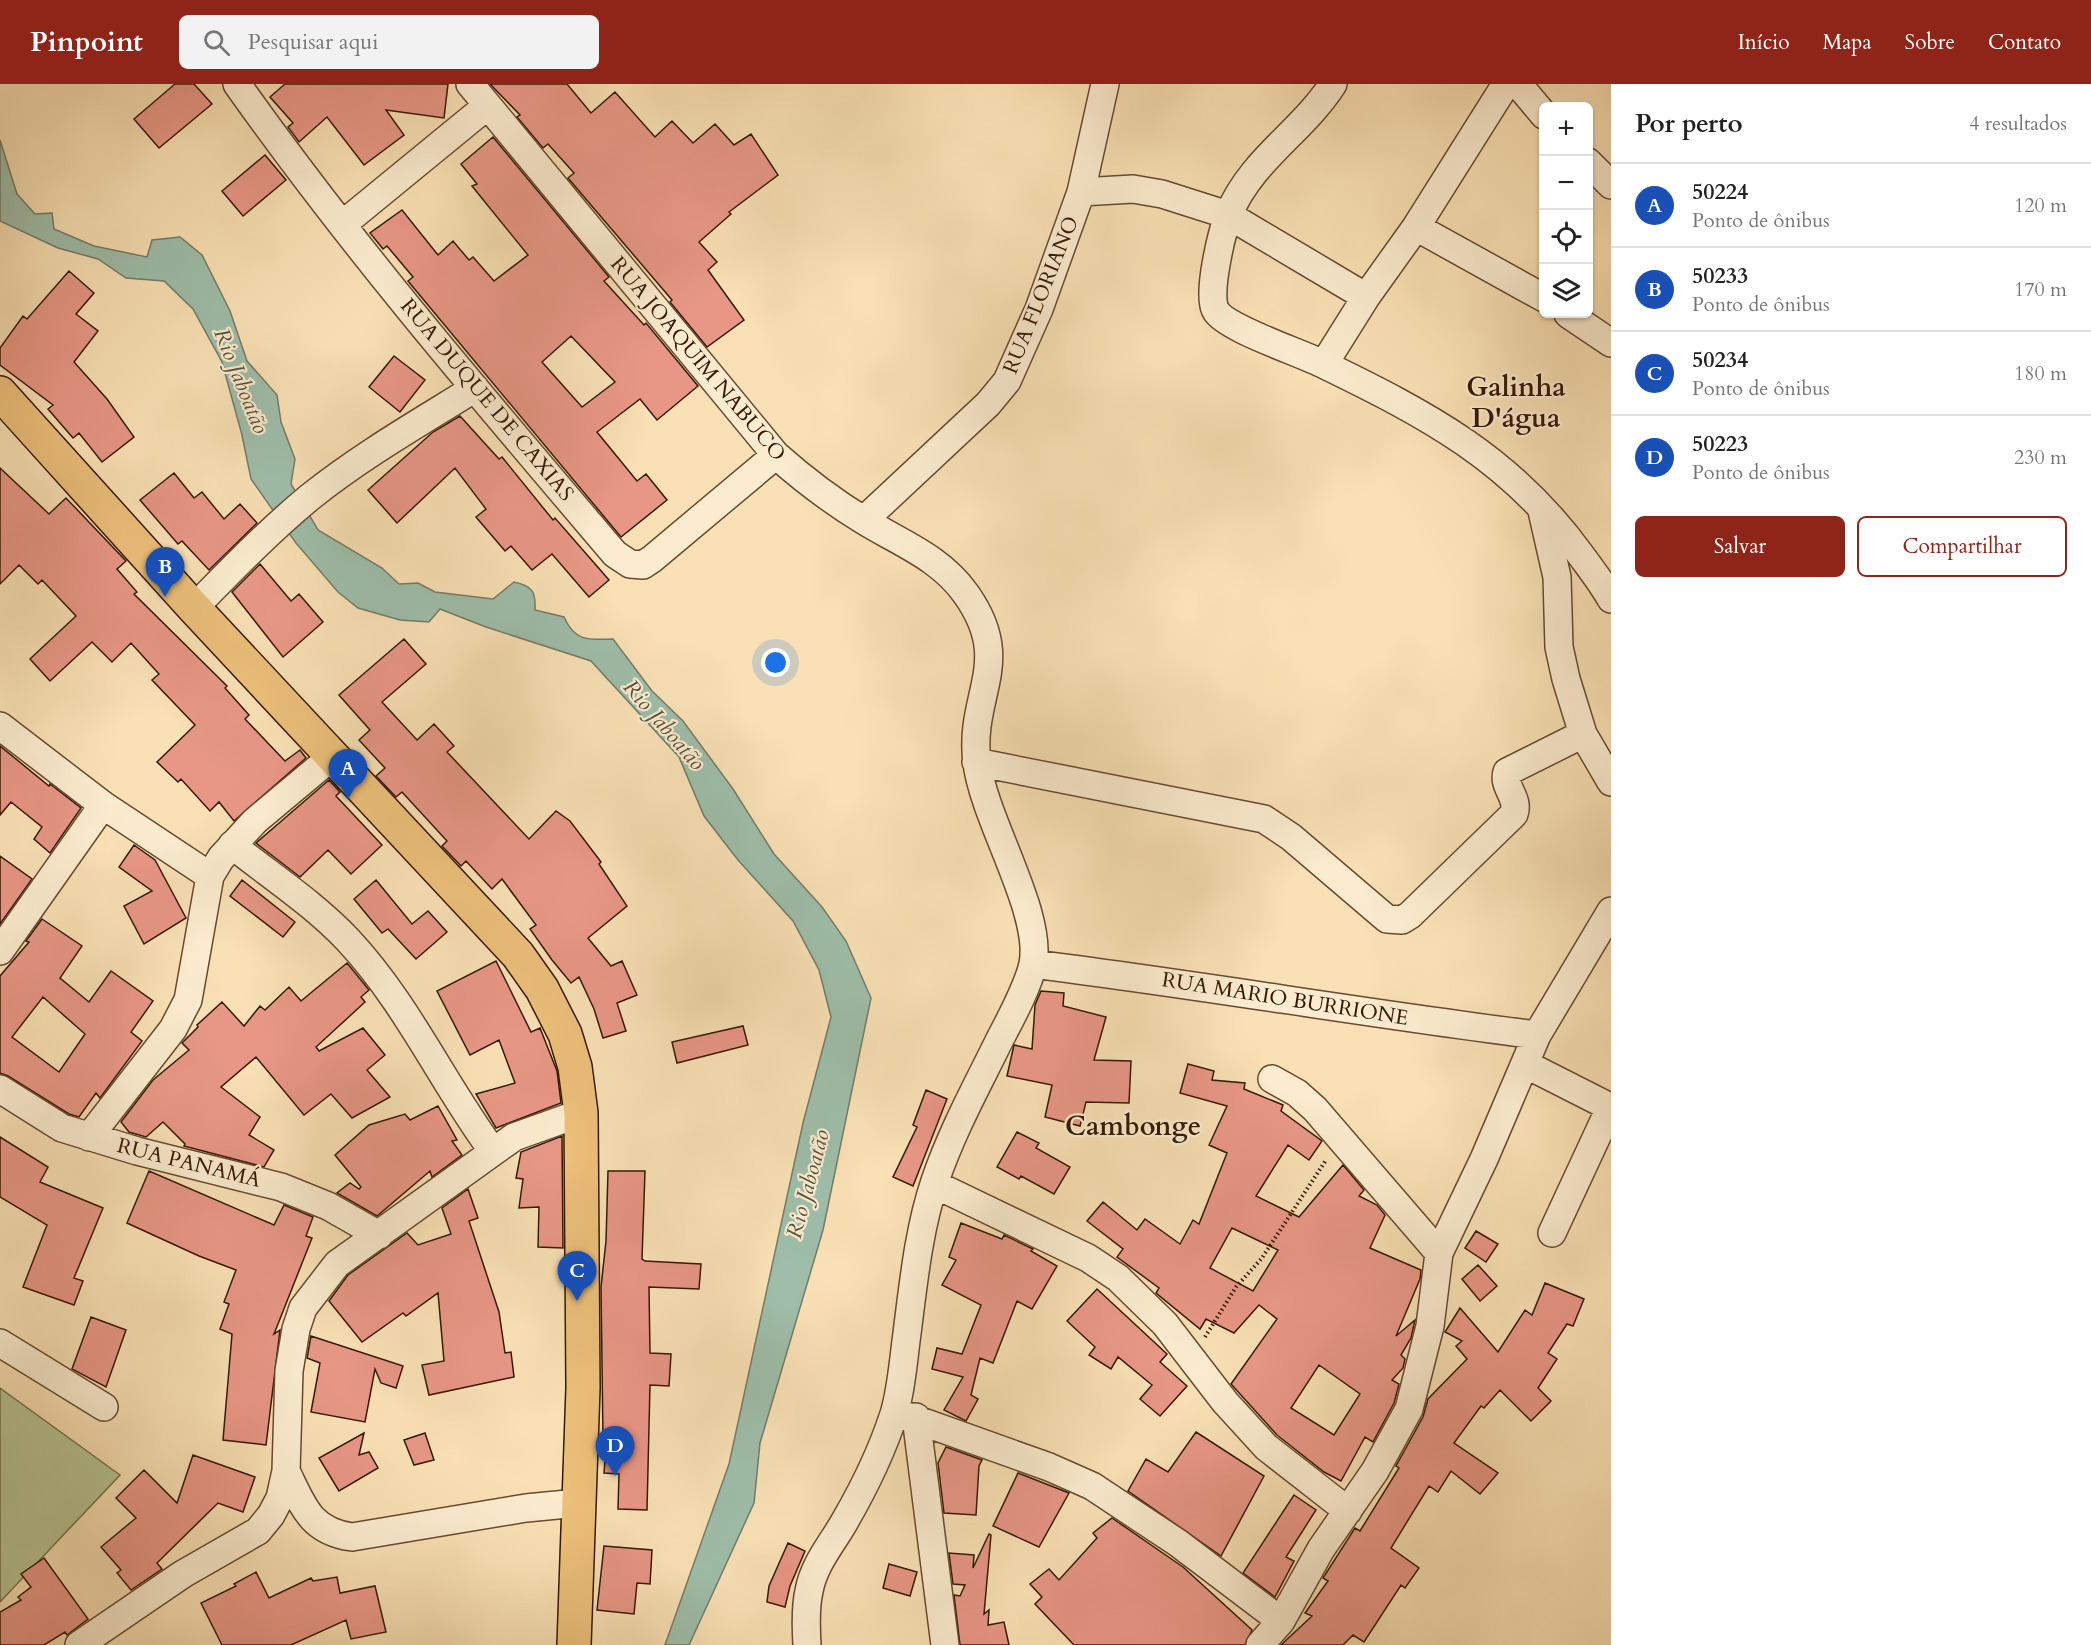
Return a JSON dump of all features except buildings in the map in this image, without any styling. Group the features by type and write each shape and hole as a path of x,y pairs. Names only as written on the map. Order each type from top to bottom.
{"main road":[{"path":"0,393 194,608 334,755 518,955 542,989 565,1034 574,1067 581,1113 583,1388 574,1645"}],"street":[{"name":"RUA DUQUE DE CAXIAS","path":"237,84 343,224 475,388 615,554 630,564 644,565 776,455"},
{"name":"RUA JOAQUIM NABUCO","path":"470,84 776,455 808,483 864,520 917,549 947,569 983,621 990,645 975,739 976,762 981,787 1025,906 1031,933 1033,964 1011,1017 950,1140 934,1184 921,1242 905,1414 815,1571 808,1592 807,1645"},
{"name":"RUA FLORIANO","path":"864,520 988,404 1007,381 1039,309 1081,192 1105,84"},
{"path":"1333,84 1316,106 1251,175 1228,215 1212,290 1214,309 1226,322 1324,364 1447,428 1511,476 1540,504 1610,592"},
{"path":"1324,364 1366,297 1416,227 1506,84"},
{"path":"1518,84 1539,109"},
{"path":"343,224 487,106"},
{"path":"1593,167 1611,186"},
{"path":"1081,192 1133,189 1162,194 1228,215 1366,297"},
{"path":"1416,227 1539,295"},
{"path":"1574,318 1611,343"},
{"path":"194,608 277,526 311,497 352,465 475,388"},
{"path":"1540,504 1557,577 1559,647 1583,734 1611,782"},
{"path":"0,726 103,805 210,876"},
{"path":"976,762 1264,819 1291,837 1387,919 1396,921 1410,915 1514,814 1516,804 1505,780 1507,772 1583,734"},
{"path":"89,1137 173,1029 188,1000 210,876 232,845 255,821 334,755"},
{"path":"0,951 103,805"},
{"path":"232,845 323,915 349,941 417,1030 470,1121 492,1150"},
{"path":"1260,1645 1281,1621 1321,1549 1375,1471 1409,1409 1430,1326 1439,1253 1537,1035 1611,911"},
{"name":"RUA MARIO BURRIONE","path":"1033,964 1162,980 1362,1013 1537,1035"},
{"path":"1525,1064 1610,1106 1579,1180 1552,1233"},
{"path":"1272,1079 1297,1093 1340,1137 1439,1253"},
{"name":"RUA PANAMÁ","path":"0,1089 48,1121 89,1137 281,1187 328,1206 379,1235"},
{"path":"79,1645 183,1574 258,1532 280,1498 286,1471 290,1371 296,1329 303,1308 337,1264 492,1150 525,1131 581,1113"},
{"path":"934,1184 1095,1263 1146,1304 1192,1358 1225,1402 1266,1447 1348,1511"},
{"path":"0,1343 104,1407"},
{"path":"905,1414 1049,1467 1092,1486 1178,1543 1281,1621"},
{"path":"905,1414 945,1645"},
{"path":"286,1471 308,1516 334,1535 352,1538 526,1508 578,1503"}],"path":[{"path":"1192,1358 1236,1287 1262,1258 1340,1137"}],"green space":[{"path":"0,1388 120,1475 0,1602"}],"water":[{"name":"Rio Jaboatão","path":"0,140 17,194 35,214 52,213 54,229 94,246 147,257 152,240 180,237 202,255 230,311 247,361 277,395 281,422 295,459 291,484 318,530 382,568 399,584 418,583 435,592 493,599 514,582 532,590 535,610 564,617 578,635 597,640 613,639 652,691 683,721 733,789 774,854 822,907 846,941 871,998 823,1230 760,1443 754,1503 689,1645 665,1645 729,1464 803,1123 831,1017 819,970 793,921 738,860 704,816 679,757 591,661 486,627 440,609 429,622 400,620 358,608 338,592 296,543 251,479 242,435 222,362 193,309 164,281 126,278 98,259 58,248 0,221"}],"place":[{"name":"50233","path":"165,597"},
{"name":"50224","path":"348,799"},
{"name":"50234","path":"577,1301"},
{"name":"50223","path":"615,1476"}],"district":[{"name":"Galinha D'água","path":"1516,402"},
{"name":"Cambonge","path":"1133,1126"}]}
